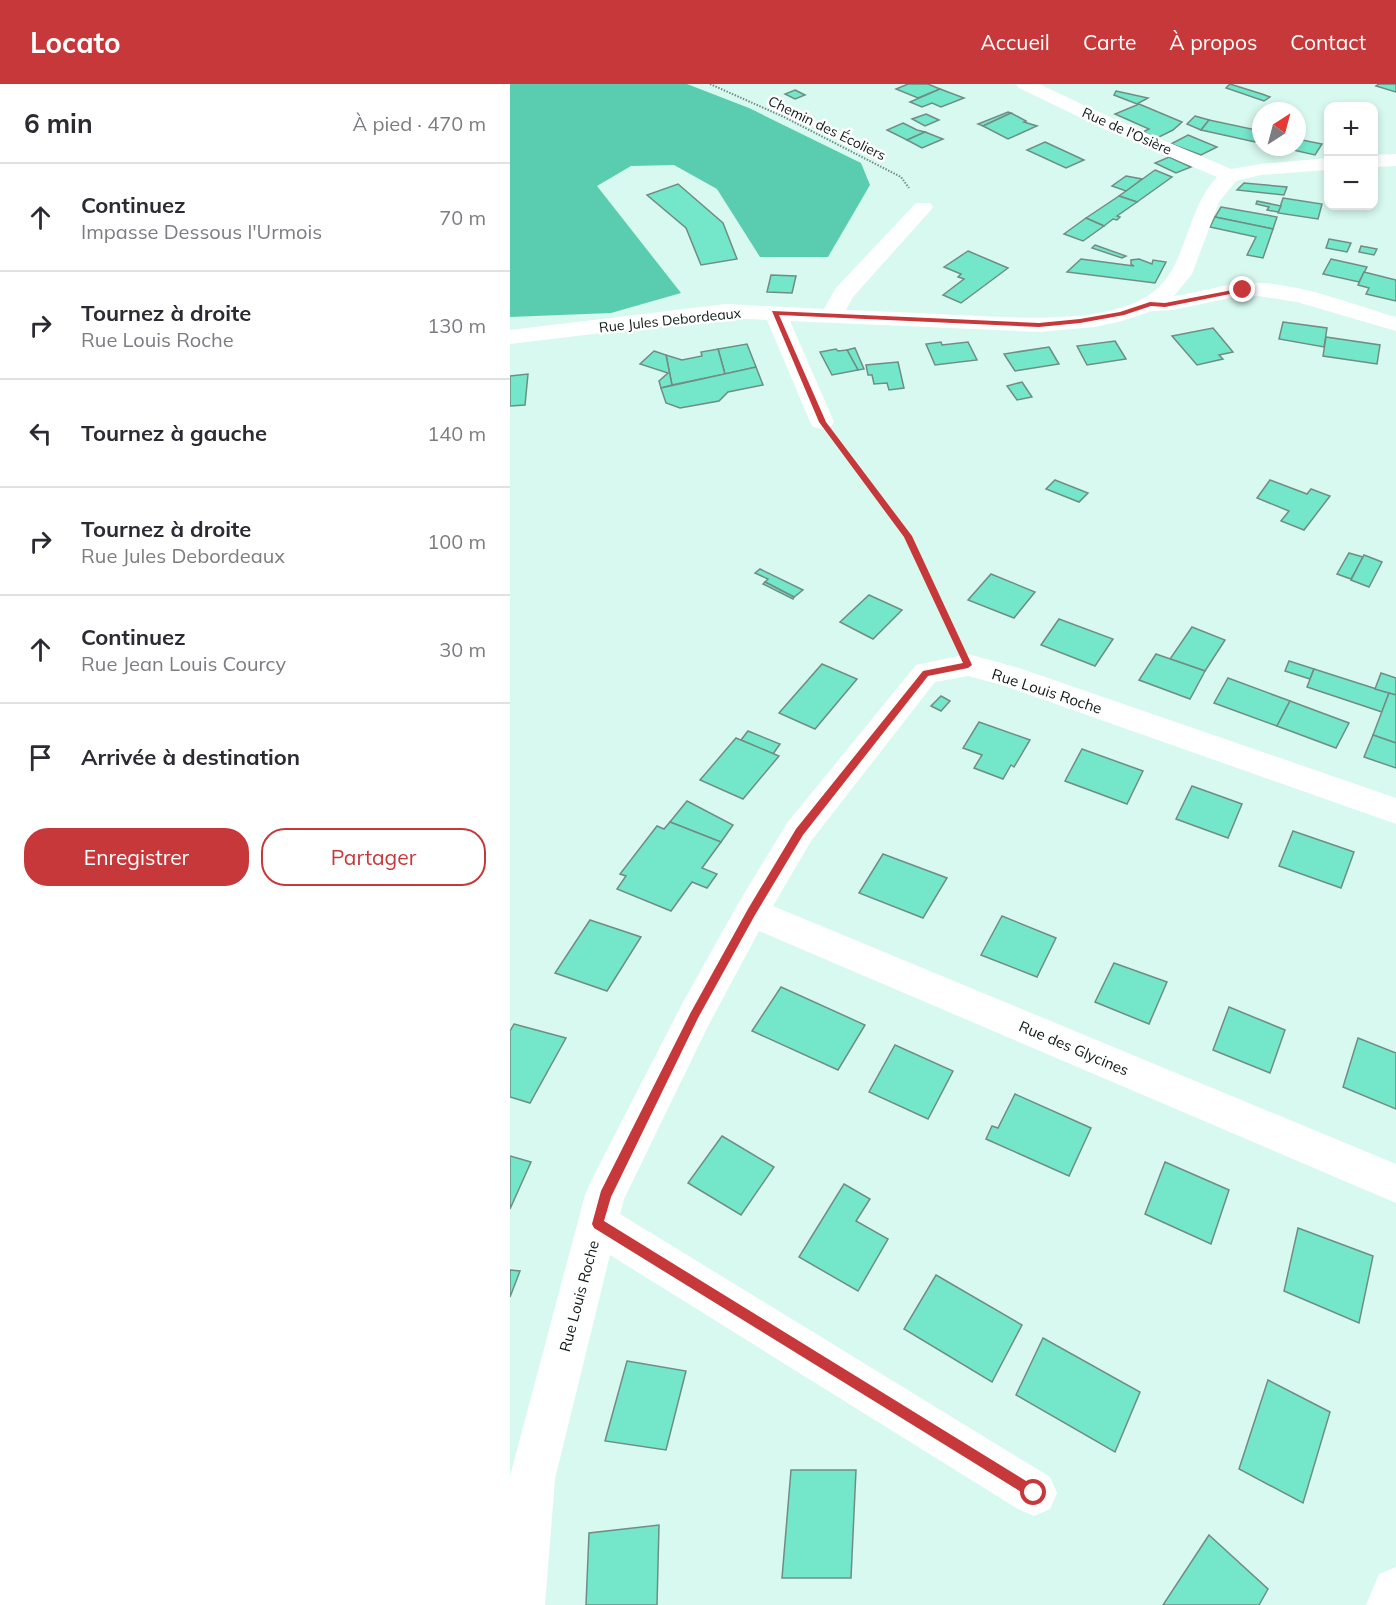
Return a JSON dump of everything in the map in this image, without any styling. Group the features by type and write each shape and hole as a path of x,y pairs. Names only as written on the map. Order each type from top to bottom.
{"street":[{"name":"Rue de l'Osière","path":"1025,84 1109,124 1230,176"},
{"path":"1378,161 1396,160"},
{"path":"1230,176 1249,171 1324,164"},
{"name":"Rue Jules Debordeaux","path":"510,337 726,311 1039,325 1122,314 1150,304 1179,278 1211,196 1230,176"},
{"path":"831,316 843,294 923,207"},
{"path":"1150,304 1165,305 1243,290 1274,291 1396,324"},
{"path":"775,312 822,422"},
{"name":"Rue Louis Roche","path":"521,1605 532,1479 605,1195 694,1015 751,912 799,832 926,673 968,665 1009,676 1396,812"},
{"name":"Rue des Glycines","path":"751,912 1396,1184"},
{"path":"598,1224 1034,1493"},
{"path":"1390,1605 1396,1591"}],"path":[{"name":"Chemin des Écoliers","path":"710,84 784,117 901,177 923,207"},
{"path":"822,422 908,536 968,665"}],"green space":[{"path":"510,84 687,84 749,108 861,163 870,185 828,257 760,257 717,189 674,165 631,166 597,186 681,293 611,313 510,317"}],"building":[{"path":"908,84 928,84 940,89 918,98 896,89"},
{"path":"1230,84 1270,97 1264,101 1226,88"},
{"path":"1396,84 1396,92 1376,86"},
{"path":"940,89 964,98 941,107 932,103 922,107 910,102"},
{"path":"795,90 805,95 795,99 785,94"},
{"path":"1116,91 1148,98 1137,104 1114,95"},
{"path":"1139,104 1182,122 1173,130 1157,138 1143,132 1149,129 1115,114"},
{"path":"1008,112 1011,113 983,126 978,124"},
{"path":"1011,113 1026,121 1024,122 1037,126 1008,139 983,126"},
{"path":"926,114 939,120 925,126 912,119"},
{"path":"1195,116 1209,120 1201,130 1187,124"},
{"path":"1209,120 1252,129 1252,141 1201,130"},
{"path":"903,123 925,132 907,140 887,130"},
{"path":"925,132 943,139 922,148 907,140"},
{"path":"1188,135 1217,147 1201,155 1171,144"},
{"path":"1306,141 1322,144 1315,155 1306,153"},
{"path":"1045,142 1084,160 1066,168 1027,150"},
{"path":"1169,157 1191,167 1176,173 1155,163"},
{"path":"1155,170 1172,177 1137,202 1119,196"},
{"path":"1126,176 1142,179 1126,191 1112,186"},
{"path":"1244,183 1287,187 1284,195 1237,190"},
{"path":"678,184 723,223 737,259 701,265 686,228 647,195"},
{"path":"1119,196 1137,202 1117,216 1120,217 1117,220 1113,219 1104,226 1086,218"},
{"path":"1283,198 1322,204 1318,219 1278,213"},
{"path":"1257,201 1281,206 1278,212 1267,210 1269,207 1256,204"},
{"path":"1221,207 1277,217 1273,229 1215,217"},
{"path":"1215,217 1273,229 1263,258 1247,255 1256,237 1210,227"},
{"path":"1086,218 1104,226 1083,241 1064,234"},
{"path":"1329,239 1351,243 1347,252 1326,248"},
{"path":"1095,245 1126,256 1122,258 1092,248"},
{"path":"1361,246 1377,249 1374,255 1359,252"},
{"path":"968,251 1008,268 961,303 943,295 964,279 958,277 961,274 944,267"},
{"path":"1081,259 1134,266 1131,260 1139,259 1152,264 1153,260 1166,262 1155,283 1067,272"},
{"path":"1331,259 1367,267 1359,282 1323,274"},
{"path":"1364,272 1396,280 1396,301 1366,294 1369,288 1358,285"},
{"path":"771,275 796,276 792,293 767,292"},
{"path":"1283,322 1327,328 1324,347 1279,339"},
{"path":"1213,328 1233,352 1219,355 1223,359 1197,365 1172,336"},
{"path":"1326,337 1380,345 1377,364 1323,356"},
{"path":"1115,341 1126,359 1087,365 1077,346"},
{"path":"941,342 942,345 968,342 977,360 935,365 926,344"},
{"path":"747,344 756,367 725,374 718,349"},
{"path":"1049,347 1059,364 1015,371 1004,354"},
{"path":"855,348 864,369 858,370 847,350"},
{"path":"718,349 725,374 672,385 666,355 682,360 702,356 701,352"},
{"path":"836,349 838,351 847,350 858,370 832,375 820,352"},
{"path":"654,351 666,355 672,385 661,388 659,381 668,373 640,364"},
{"path":"898,362 904,388 889,390 887,383 874,384 872,375 868,375 866,365"},
{"path":"756,367 763,385 728,392 719,401 680,408 666,403 661,388"},
{"path":"528,374 525,405 510,406 510,376"},
{"path":"1022,382 1032,397 1017,400 1007,386"},
{"path":"1055,480 1088,493 1079,502 1046,489"},
{"path":"1270,480 1307,494 1311,489 1330,496 1304,530 1281,521 1289,511 1257,498"},
{"path":"1349,553 1363,557 1351,579 1337,574"},
{"path":"1364,555 1382,562 1369,587 1351,580"},
{"path":"760,569 803,590 794,597 765,582 768,579 755,573"},
{"path":"991,574 1035,592 1014,618 968,600"},
{"path":"765,582 794,597 793,599 763,584"},
{"path":"869,595 902,610 873,639 840,622"},
{"path":"1059,619 1113,639 1095,666 1041,645"},
{"path":"1192,627 1225,640 1205,671 1170,659"},
{"path":"1156,654 1205,671 1190,699 1139,680"},
{"path":"1289,661 1314,669 1310,679 1285,671"},
{"path":"822,664 857,679 815,729 779,713"},
{"path":"1314,669 1389,693 1382,712 1307,687"},
{"path":"1381,673 1396,678 1396,695 1375,689"},
{"path":"1228,678 1290,701 1277,726 1214,703"},
{"path":"1389,693 1396,695 1396,743 1373,735"},
{"path":"941,696 950,701 941,711 931,706"},
{"path":"1290,701 1349,723 1336,748 1277,726"},
{"path":"979,722 1030,740 1014,767 1011,765 1003,779 974,768 982,755 963,748"},
{"path":"748,731 780,744 773,754 741,740"},
{"path":"1373,735 1396,743 1396,768 1364,757"},
{"path":"736,738 779,756 743,799 700,780"},
{"path":"1082,749 1143,771 1127,804 1065,781"},
{"path":"1192,786 1242,804 1228,838 1176,819"},
{"path":"687,801 733,825 721,842 670,822"},
{"path":"670,822 721,842 702,868 717,874 707,888 692,882 671,911 617,889 626,876 620,874 657,826 664,829"},
{"path":"1293,831 1354,852 1341,888 1279,866"},
{"path":"883,854 947,878 923,918 859,893"},
{"path":"1002,916 1056,938 1037,977 981,955"},
{"path":"590,920 641,937 607,991 555,973"},
{"path":"1114,963 1167,982 1149,1024 1095,1002"},
{"path":"781,987 865,1025 838,1070 752,1031"},
{"path":"1229,1007 1285,1030 1270,1073 1213,1050"},
{"path":"514,1024 566,1038 530,1103 510,1097 510,1031"},
{"path":"1358,1038 1396,1053 1396,1109 1343,1087"},
{"path":"895,1045 953,1071 928,1119 869,1092"},
{"path":"1015,1094 1091,1128 1069,1176 986,1139 992,1126 998,1128"},
{"path":"722,1136 774,1167 741,1215 688,1183"},
{"path":"510,1156 531,1162 510,1209"},
{"path":"1165,1162 1229,1190 1211,1244 1145,1214"},
{"path":"844,1184 870,1199 856,1221 888,1239 858,1291 799,1257"},
{"path":"1298,1228 1373,1256 1359,1323 1284,1291"},
{"path":"510,1270 520,1271 510,1297"},
{"path":"936,1275 1022,1325 992,1382 904,1329"},
{"path":"1043,1338 1140,1392 1115,1452 1016,1395"},
{"path":"627,1361 686,1371 666,1450 605,1441"},
{"path":"1268,1380 1330,1412 1303,1503 1239,1469"},
{"path":"791,1470 856,1470 851,1578 782,1578"},
{"path":"659,1525 657,1605 586,1605 589,1533"},
{"path":"1209,1535 1268,1589 1259,1605 1163,1605"}],"route":[{"path":"1034,1493 598,1224 605,1195 694,1015 751,912 799,832 926,673 968,665 908,536 822,422 775,312 1039,325 1122,314 1150,304 1165,305 1243,290"}]}
